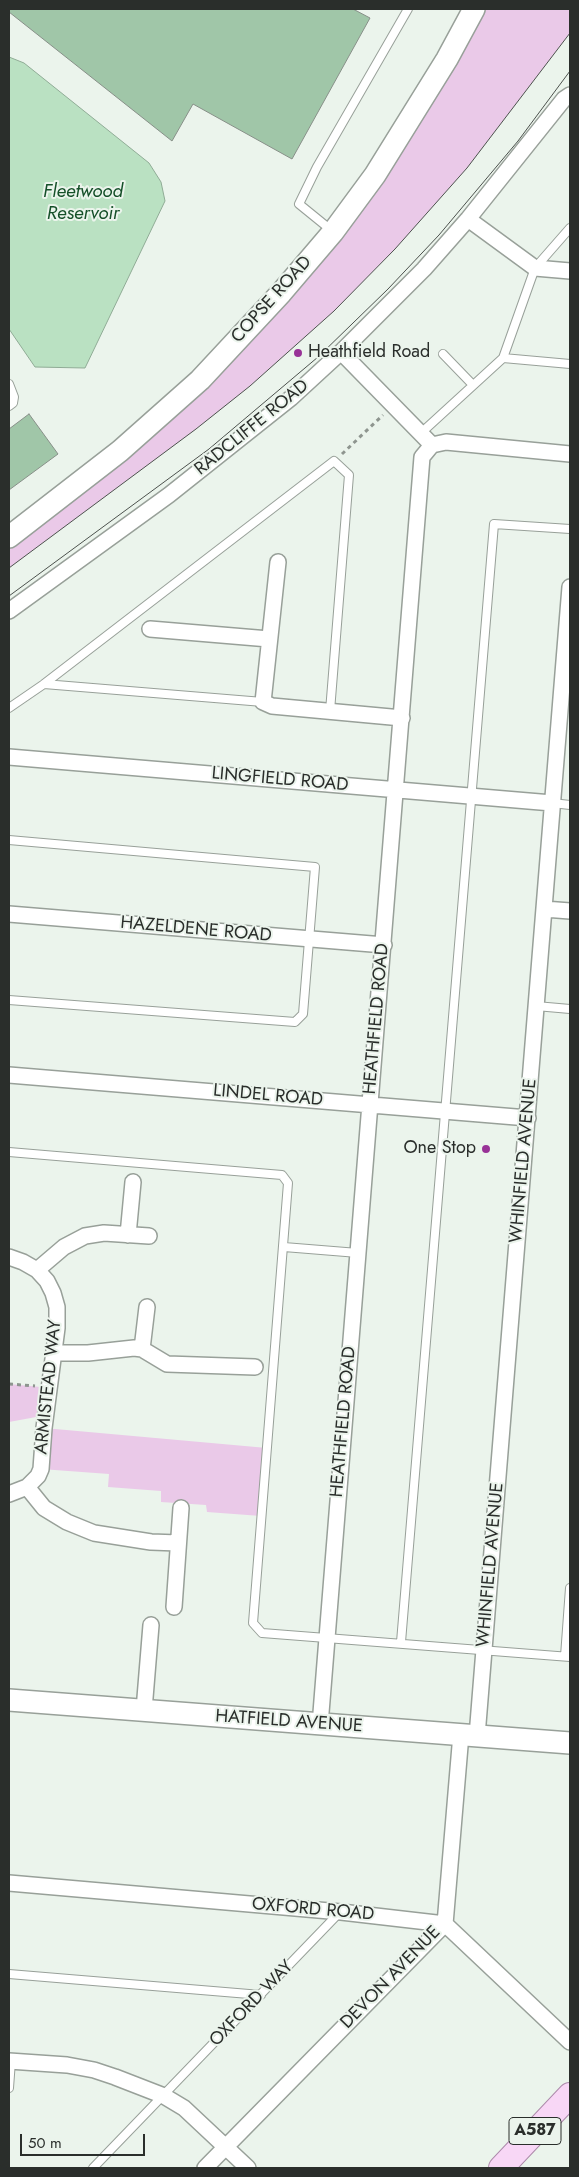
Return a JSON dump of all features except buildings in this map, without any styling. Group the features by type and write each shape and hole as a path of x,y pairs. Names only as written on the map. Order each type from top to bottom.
{"main road":[{"name":"A587","path":"501,2168 570,2094"}],"street":[{"name":"COPSE ROAD","path":"9,537 120,452 200,380 281,293 333,232 375,175 447,59 474,9"},
{"name":"RADCLIFFE ROAD","path":"9,611 204,468 291,398 341,352 424,269 468,219 567,97"},
{"path":"468,219 535,268 570,271"},
{"path":"341,352 432,445 446,442 570,454"},
{"name":"HEATHFIELD ROAD","path":"320,1725 369,1104 397,790 422,457 432,445"},
{"path":"278,562 264,702 272,706 402,718"},
{"name":"WHINFIELD AVENUE","path":"469,1735 484,1650 570,587"},
{"path":"150,629 269,639"},
{"name":"LINGFIELD ROAD","path":"9,757 552,802"},
{"path":"544,909 570,911"},
{"name":"HAZELDENE ROAD","path":"9,914 384,945"},
{"name":"LINDEL ROAD","path":"9,1076 528,1118"},
{"path":"128,1235 133,1182"},
{"path":"37,1270 64,1247 85,1236 104,1233 149,1236"},
{"name":"ARMISTEAD WAY","path":"9,1257 37,1270 47,1281 54,1293 57,1307 55,1354 44,1428 41,1469 38,1476 27,1487"},
{"path":"142,1349 147,1307"},
{"path":"55,1354 88,1354 124,1348 142,1349 167,1364 255,1367"},
{"path":"9,1494 27,1487 44,1508 67,1522 94,1532 151,1542 178,1543"},
{"path":"174,1608 182,1508"},
{"path":"144,1710 150,1625"},
{"name":"HATFIELD AVENUE","path":"9,1700 570,1743"},
{"name":"DEVON AVENUE","path":"205,2168 445,1924 469,1735"},
{"name":"OXFORD ROAD","path":"9,1883 341,1912 445,1924"},
{"path":"445,1924 570,2042"},
{"path":"10,2061 67,2065 94,2070 164,2096 184,2108 248,2168"}],"lane":[{"path":"333,232 299,204 321,160 408,9"},
{"path":"421,433 502,358 535,268 570,228"},
{"path":"444,354 472,384"},
{"path":"502,358 570,364"},
{"path":"9,384 14,397 11,404"},
{"path":"9,708 44,684 334,461 349,475 330,711"},
{"path":"401,1642 494,524 570,529"},
{"path":"44,684 264,702"},
{"path":"552,802 570,805"},
{"path":"9,840 315,867 303,1014 295,1022 9,1000"},
{"path":"536,1006 570,1009"},
{"path":"9,1152 282,1176 288,1183 253,1623 262,1633 401,1642 568,1657 570,1588"},
{"path":"284,1247 358,1253"},
{"name":"OXFORD WAY","path":"94,2168 341,1912"},
{"path":"9,1974 261,1995"},
{"path":"9,2088 10,2061"}],"path":[{"path":"334,461 392,406"},
{"path":"9,1384 51,1388"}],"shaded area":[{"path":"474,9 570,9 570,33 467,168 395,249 334,311 250,386 196,429 9,568 9,549 60,510 294,293"},
{"path":"9,1384 51,1388 47,1415 9,1422"},
{"path":"44,1428 267,1448 261,1516 207,1512 206,1505 161,1502 161,1491 108,1487 109,1474 41,1469"}],"water":[{"name":"Fleetwood Reservoir","path":"9,57 24,63 149,163 161,182 165,201 85,368 35,367 9,329"}],"tram line":[{"path":"9,568 196,429 250,386 334,311 395,249 467,168 570,33"},
{"path":"9,596 209,449 318,357 388,289 439,235 518,141 570,71"}],"place":[{"name":"Heathfield Road","path":"298,353"},
{"name":"One Stop","path":"486,1149"}]}
